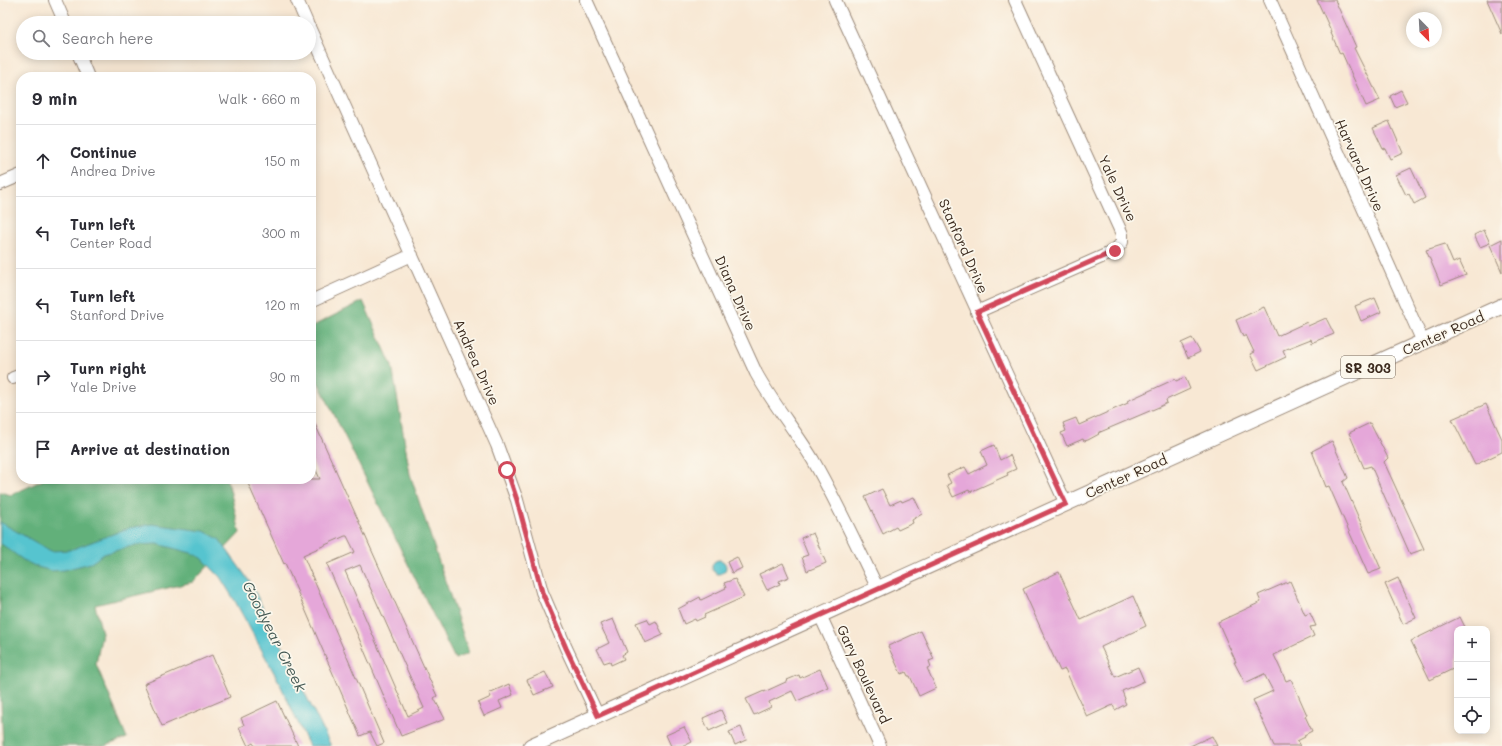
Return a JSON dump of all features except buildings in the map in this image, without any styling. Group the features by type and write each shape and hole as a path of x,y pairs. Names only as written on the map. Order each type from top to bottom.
{"main road":[{"name":"Center Road","path":"531,746 1502,306"}],"street":[{"path":"55,0 62,16"},
{"path":"297,0 304,16"},
{"name":"Diana Drive","path":"586,0 756,373 769,396 813,460 878,589"},
{"name":"Stanford Drive","path":"835,0 1066,504"},
{"name":"Yale Drive","path":"977,312 1115,251 1122,242 1122,234 1015,0"},
{"name":"Harvard Drive","path":"1270,0 1424,342"},
{"name":"Andrea Drive","path":"316,42 497,444 517,500 542,592 598,716"},
{"path":"81,60 86,72"},
{"path":"0,184 16,177"},
{"path":"316,299 412,255"},
{"name":"Gary Boulevard","path":"820,615 880,746"}],"green space":[{"path":"363,301 392,366 410,474 469,653 455,659 316,378 316,324"},
{"path":"34,484 229,485 240,533 193,582 95,605 102,633 96,664 127,738 105,746 3,746 0,701 0,492 11,495"}],"water":[{"name":"Goodyear Creek","path":"0,522 51,551 70,550 129,528 152,524 204,531 219,539 250,582 331,746 309,746 278,680 235,601 220,577 202,558 191,553 157,544 136,545 104,554 91,563 64,570 52,571 37,567 23,560 0,543"},
{"path":"716,560 722,560 726,564 726,570 722,574 716,574 712,570 712,564"}],"route":[{"path":"507,470 517,500 542,592 598,716 1066,504 977,312 1115,251"}]}
